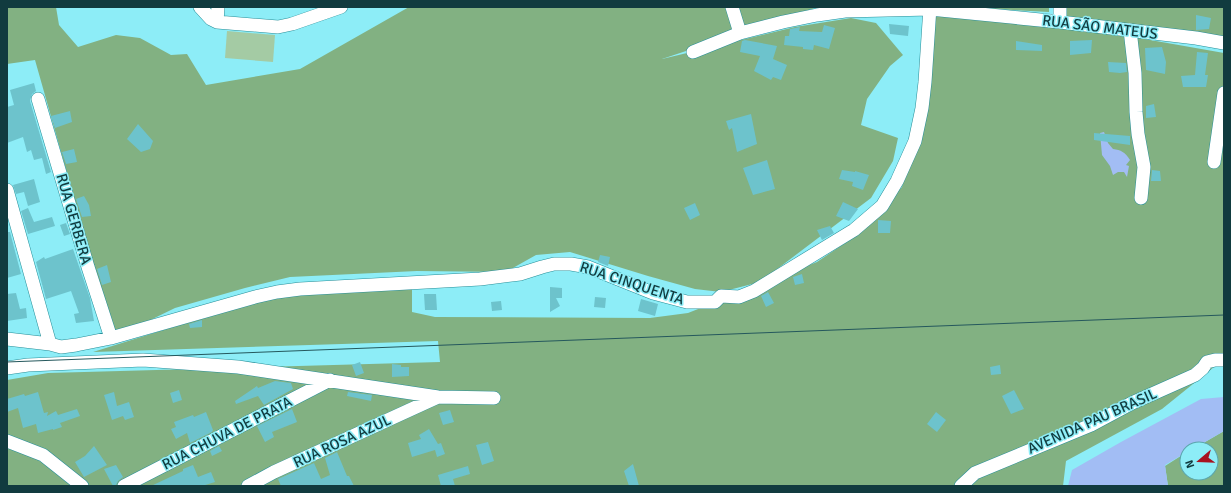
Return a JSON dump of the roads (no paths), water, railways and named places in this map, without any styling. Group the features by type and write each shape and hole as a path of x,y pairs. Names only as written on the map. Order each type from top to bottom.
{"street":[{"path":"200,7 211,19 217,22 278,27 292,24 341,7"},
{"path":"217,22 218,7"},
{"path":"732,7 740,33"},
{"path":"1060,7 1060,22"},
{"name":"RUA SÃO MATEUS","path":"693,52 740,33 845,9 930,8 1130,30 1224,43"},
{"name":"RUA CINQUENTA","path":"7,339 68,346 111,338 277,292 300,289 480,279 520,274 554,264 571,264 588,267 654,293 687,302 715,302 721,296 739,297 754,291 854,230 882,206 897,181 915,141 922,108 925,82 930,8"},
{"path":"1130,30 1135,73 1138,134 1144,167 1141,198"},
{"path":"1214,162 1224,93"},
{"name":"RUA GERBERA","path":"38,99 88,267 111,338"},
{"path":"7,190 50,344"},
{"path":"7,368 28,365 143,360 238,367 438,397 494,398"},
{"name":"AVENIDA PAU BRASIL","path":"961,486 975,473 1091,425 1132,403 1195,375 1207,362 1224,360"},
{"name":"RUA CHUVA DE PRATA","path":"124,486 330,380"},
{"name":"RUA ROSA AZUL","path":"248,486 274,472 438,397"},
{"path":"7,441 43,455 82,486"}],"water":[{"path":"1104,132 1108,143 1113,149 1123,152 1130,160 1126,165 1129,166 1127,177 1124,172 1118,172 1113,175 1110,166 1102,155 1100,133"},
{"path":"1224,397 1224,431 1207,441 1179,441 1179,457 1165,465 1168,486 1068,486 1072,470 1201,399"}],"tram line":[{"path":"7,362 1224,315"}]}
